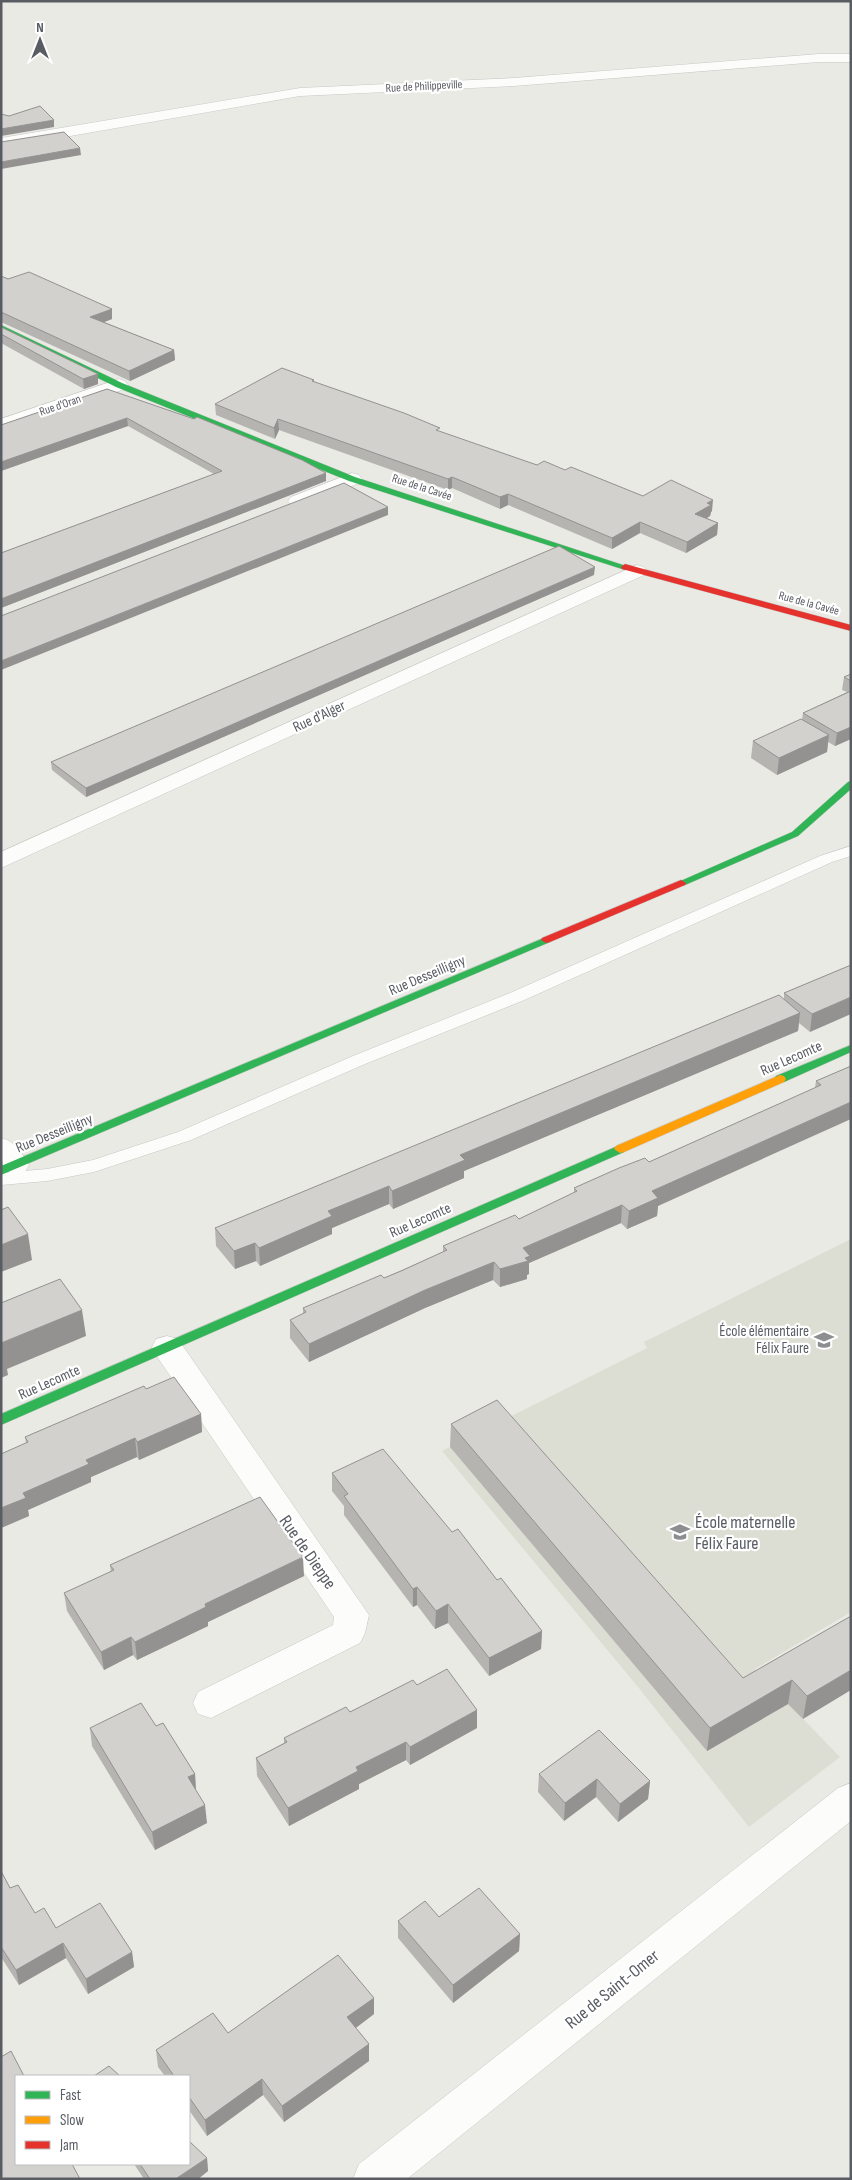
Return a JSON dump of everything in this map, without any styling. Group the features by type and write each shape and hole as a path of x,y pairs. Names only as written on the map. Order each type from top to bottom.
{"street":[{"name":"Rue de Philippeville","path":"1,143 300,92 514,82 819,58 851,58"},
{"name":"Rue de la Cavée","path":"1,327 118,385 352,480 637,571 851,628"},
{"name":"Rue d'Oran","path":"1,425 118,385"},
{"path":"278,509 352,480"},
{"name":"Rue d'Alger","path":"1,861 637,571"},
{"name":"Rue Desseilligny","path":"5,1165 109,1127 795,834 851,784"},
{"name":"Rue Lecomte","path":"1,1420 851,1048"},
{"name":"Rue de Dieppe","path":"167,1347 352,1615 348,1634 211,1703"},
{"name":"Rue de Saint-Omer","path":"374,2179 851,1799"}],"lane":[{"path":"5,1165 32,1178 102,1163 216,1124 358,1061 472,1016 826,859 851,851"}],"shaded area":[{"name":"École maternelle Félix Faure","path":"851,1239 851,1612 755,1669 840,1757 749,1827 638,1687 442,1451 647,1348 644,1342"}],"building":[{"path":"40,106 54,120 1,129 1,114 9,116"},
{"path":"64,132 80,148 1,162 1,142"},
{"path":"29,272 112,309 90,317 174,350 129,371 1,312 1,276 8,279"},
{"path":"1,327 98,374 83,379 1,334"},
{"path":"282,368 314,380 312,381 404,413 440,428 436,430 537,465 544,461 565,470 571,467 643,496 671,480 713,500 707,503 711,505 695,514 718,523 687,542 640,522 612,538 508,494 500,497 452,477 448,479 278,419 274,428 215,404"},
{"path":"107,389 194,419 197,417 302,460 326,473 1,599 1,553 222,471 127,418 1,462 1,425"},
{"path":"344,483 388,507 1,661 1,616"},
{"path":"559,546 595,567 86,788 51,762"},
{"path":"851,674 851,681 844,677"},
{"path":"851,691 851,727 837,733 803,713"},
{"path":"801,719 829,735 779,758 753,741"},
{"path":"851,965 851,997 812,1014 784,993"},
{"path":"779,995 800,1013 460,1155 465,1160 392,1191 389,1186 328,1211 332,1216 259,1248 255,1243 234,1251 215,1228"},
{"path":"851,1066 851,1102 652,1191 658,1198 629,1211 622,1205 523,1248 530,1256 525,1258 528,1261 500,1269 494,1262 425,1290 309,1344 290,1320 306,1312 303,1308 381,1275 384,1278 401,1271 447,1250 443,1246 515,1215 519,1219 577,1191 574,1188 619,1168 645,1158 649,1162 821,1085 816,1081"},
{"path":"8,1207 28,1234 1,1245 1,1210"},
{"path":"60,1279 82,1310 1,1343 1,1303"},
{"path":"174,1377 201,1414 137,1442 135,1438 86,1460 89,1464 23,1493 26,1498 1,1508 1,1454 28,1442 25,1437 144,1386 146,1389"},
{"path":"497,1400 743,1678 851,1616 851,1670 807,1696 792,1680 710,1728 451,1424"},
{"path":"383,1449 452,1532 458,1529 497,1580 501,1578 542,1631 489,1658 448,1604 436,1611 417,1587 413,1589 344,1496 348,1494 332,1473"},
{"path":"260,1497 303,1557 205,1604 206,1607 135,1642 131,1637 101,1652 64,1593 114,1570 110,1565"},
{"path":"447,1669 477,1710 410,1747 406,1742 356,1767 358,1771 288,1808 256,1758 287,1742 284,1738 346,1707 350,1712 413,1680 417,1685"},
{"path":"141,1703 156,1726 163,1723 195,1774 188,1777 205,1805 152,1832 90,1728"},
{"path":"599,1730 650,1781 620,1804 597,1779 565,1803 539,1774"},
{"path":"1,1871 10,1888 18,1885 35,1913 44,1908 56,1928 100,1903 132,1952 86,1979 63,1943 16,1970 1,1947"},
{"path":"479,1888 520,1934 453,1985 398,1921 425,1901 439,1917"},
{"path":"338,1955 374,1998 347,2017 369,2044 282,2106 262,2079 205,2120 190,2098 190,2075 173,2075 156,2050 213,2013 228,2033"},
{"path":"11,2051 23,2075 15,2075 15,2165 73,2165 80,2179 1,2179 1,2057"},
{"path":"109,2066 119,2075 96,2075"},
{"path":"190,2142 207,2158 177,2179 150,2179 141,2165 190,2165"}],"traffic: fast":[{"path":"1,327 119,385 352,479 625,567"},
{"path":"681,883 795,834 851,784"},
{"path":"1,1171 546,940"},
{"path":"780,1079 851,1048"},
{"path":"1,1420 620,1149"}],"traffic: slow":[{"path":"620,1149 780,1079"}],"traffic: jam":[{"path":"625,567 851,628"},
{"path":"546,940 681,883"}],"place":[{"name":"École élémentaire Félix Faure","path":"824,1340"},
{"name":"École maternelle Félix Faure","path":"680,1532"}]}
